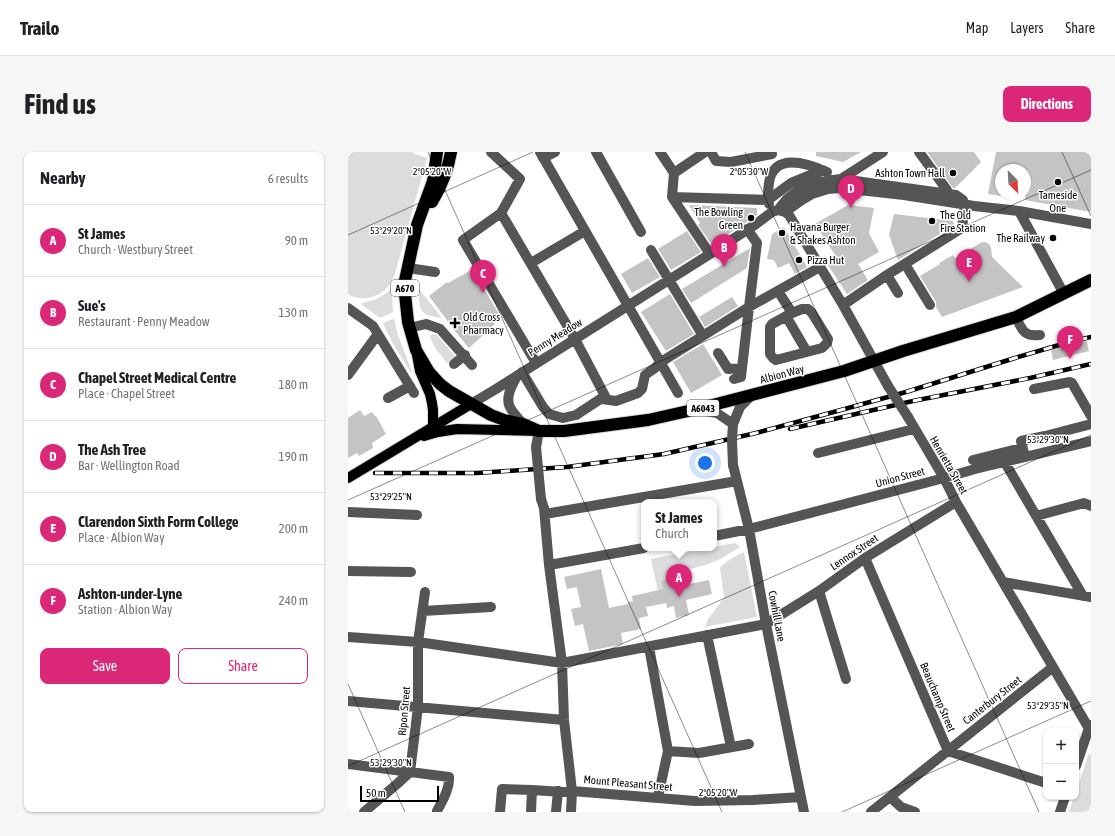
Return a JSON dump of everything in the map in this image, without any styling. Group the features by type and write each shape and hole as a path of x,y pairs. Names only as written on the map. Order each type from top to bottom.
{"highway":[{"name":"A670","path":"437,152 433,181 417,226 404,285 408,322 416,350 429,372 449,391 471,404"},
{"name":"A670","path":"417,226 437,193 452,152"},
{"name":"Albion Way","path":"471,404 504,420 523,424 539,431 564,431 648,420 697,409 844,371 1016,317 1091,280"}],"main road":[{"name":"A670","path":"416,350 420,371 430,394 433,410 433,426"},
{"name":"Penny Meadow","path":"348,478 471,404"},
{"path":"409,441 438,432 457,429 539,431"}],"street":[{"path":"491,152 520,179 501,213 463,240 536,363"},
{"path":"555,152 542,155 678,393"},
{"path":"596,152 641,232"},
{"path":"660,152 674,173 672,197 710,254"},
{"path":"674,173 707,152 716,161 731,162 772,153 779,164"},
{"path":"841,184 883,152"},
{"path":"919,152 947,190 947,193"},
{"path":"768,200 772,171 779,164 789,161 814,166 823,170 841,184 965,205 1019,211 1091,224"},
{"path":"672,197 768,200 791,183 823,170"},
{"path":"841,184 947,193 956,195 963,200 965,205 962,228 887,275 843,305"},
{"name":"Penny Meadow","path":"471,404 628,306 747,229 812,194 841,184"},
{"name":"Henrietta Street","path":"768,200 778,212 789,215 843,305 888,386 944,478 956,502 1090,728"},
{"path":"1019,211 1064,294"},
{"path":"501,213 575,339 604,397 616,401 638,393 642,389 645,375 655,368 660,362 749,307 820,267"},
{"path":"734,379 741,376 757,243 747,229"},
{"path":"530,263 585,230"},
{"path":"651,250 703,336"},
{"path":"905,264 930,304"},
{"path":"408,268 435,272"},
{"path":"887,275 898,293"},
{"path":"778,291 807,352"},
{"path":"348,308 373,326 412,389 388,398"},
{"path":"802,309 808,309 828,339 825,346 776,360 773,358 770,354 770,327 772,324 789,315 802,309"},
{"path":"1016,317 1023,332 1032,336 1040,335"},
{"path":"409,328 426,324 440,329 472,365"},
{"path":"348,375 378,334"},
{"path":"718,352 728,369 742,368"},
{"path":"454,364 465,356"},
{"path":"523,424 508,405 509,394 520,374 549,414 563,418 576,415 604,397"},
{"path":"1034,389 1072,383 1089,410"},
{"name":"Cowhill Lane","path":"752,395 740,407 733,424 733,465 749,530 766,624 804,812"},
{"path":"697,409 717,413 733,424"},
{"path":"973,460 1023,452 1021,441 1091,424"},
{"path":"818,453 914,429"},
{"path":"539,431 536,447 541,499 545,514 549,565 562,664 564,720 572,791 571,812"},
{"name":"Union Street","path":"717,535 749,530 1004,462 1023,452 1091,441"},
{"path":"1004,462 1036,516 1087,596"},
{"path":"545,514 737,481"},
{"name":"Lennox Street","path":"766,624 819,591 865,558 956,502"},
{"path":"1036,516 1084,503 1091,506"},
{"path":"348,512 417,515"},
{"path":"549,565 641,549"},
{"name":"Beauchamp Street","path":"865,558 948,751"},
{"path":"348,571 412,572"},
{"path":"1003,582 1087,596"},
{"path":"819,591 846,679"},
{"name":"Ripon Street","path":"410,772 418,707 418,642 425,592"},
{"path":"423,611 491,607"},
{"path":"348,637 418,642 562,664 766,624"},
{"path":"707,636 731,747"},
{"path":"649,647 668,751 658,797"},
{"name":"Canterbury Street","path":"871,812 1053,667"},
{"path":"348,701 564,720"},
{"path":"1077,764 1090,728"},
{"path":"668,751 699,753 749,744"},
{"path":"948,751 1043,782"},
{"path":"348,764 449,777 450,782 447,792 437,811"},
{"path":"364,812 410,772"},
{"name":"Mount Pleasant Street","path":"500,812 502,789 572,791 695,801 801,797"},
{"path":"530,812 532,790"},
{"path":"556,812 558,791"},
{"path":"890,797 901,807 915,812"},
{"path":"1060,812 1064,800"}],"shaded area":[{"path":"348,152 413,152 427,158 393,279 382,292 365,298 353,297 348,294"},
{"path":"419,289 442,318 434,317 422,311 419,302"},
{"path":"389,291 392,291 393,312 380,318 362,305 362,303 376,299"},
{"path":"393,319 412,372 411,373 392,342 383,323"},
{"path":"434,334 437,335 455,356 447,363 433,343 430,336"},
{"path":"735,543 740,547 709,564 683,571 684,575 682,576 662,581 663,589 658,591 651,559 692,551 717,551 717,546"},
{"path":"744,552 757,617 705,627 708,619 724,598 720,568 731,559"},
{"path":"1089,753 1091,756 1091,812 1069,812 1073,800 1079,800 1079,783"}],"building":[{"path":"816,152 861,152 843,162 816,156"},
{"name":"Ashton Town Hall","path":"927,152 974,152 981,162 955,188 953,188"},
{"name":"Tameside One","path":"996,152 1091,152 1091,212 1025,200 1031,200 1031,164 995,164 995,195 988,194"},
{"path":"689,205 757,208 757,215 712,245 698,225 700,223"},
{"path":"848,205 874,208 869,233 879,252 858,264 868,280 847,294 827,264 837,258 815,224"},
{"path":"894,214 953,221 954,225 898,260 889,235"},
{"path":"784,227 807,267 795,274 789,263 778,268 774,260 767,259 772,234"},
{"path":"687,231 701,252 671,270 658,249"},
{"path":"982,242 989,244 992,257 1023,287 942,317 936,307 936,302 920,276 953,255 955,258"},
{"path":"750,248 747,268 691,303 682,289"},
{"path":"648,258 660,277 632,293 621,274"},
{"path":"473,269 500,316 492,321 495,324 469,348 429,296 447,282 448,283"},
{"path":"670,294 694,334 666,351 641,312"},
{"path":"732,297 738,306 705,327 699,317"},
{"path":"1087,341 1089,351 1053,360 1051,350"},
{"path":"703,344 722,375 691,393 673,362"},
{"path":"360,410 364,416 372,412 376,416 386,434 372,443 373,448 359,456 357,453 348,458 348,418"},
{"path":"601,569 609,608 628,604 628,602 633,601 632,596 663,589 661,581 682,576 684,585 709,580 712,594 686,600 689,615 676,618 674,606 667,608 666,603 646,607 648,616 639,618 641,629 621,633 623,644 589,651 583,624 575,626 571,609 581,607 577,587 567,589 564,577"}],"railway":[{"path":"375,473 477,473 567,467 664,454 756,433 841,410 906,392 1066,343 1091,337"},
{"path":"790,429 913,401 1030,378 1091,364"}],"place":[{"name":"Ashton Town Hall","path":"953,173"},
{"name":"Tameside One","path":"1058,182"},
{"name":"The Ash Tree","path":"851,208"},
{"name":"The Bowling Green","path":"751,218"},
{"name":"The Old Fire Station","path":"932,221"},
{"name":"Havana Burger & Shakes Ashton","path":"782,233"},
{"name":"The Railway","path":"1053,238"},
{"name":"Pizza Hut","path":"799,260"},
{"name":"Sue's","path":"724,267"},
{"name":"Clarendon Sixth Form College","path":"969,282"},
{"name":"Chapel Street Medical Centre","path":"483,293"},
{"name":"Old Cross Pharmacy","path":"455,323"},
{"name":"Ashton-under-Lyne","path":"1070,359"},
{"name":"St James","path":"679,597"}]}
